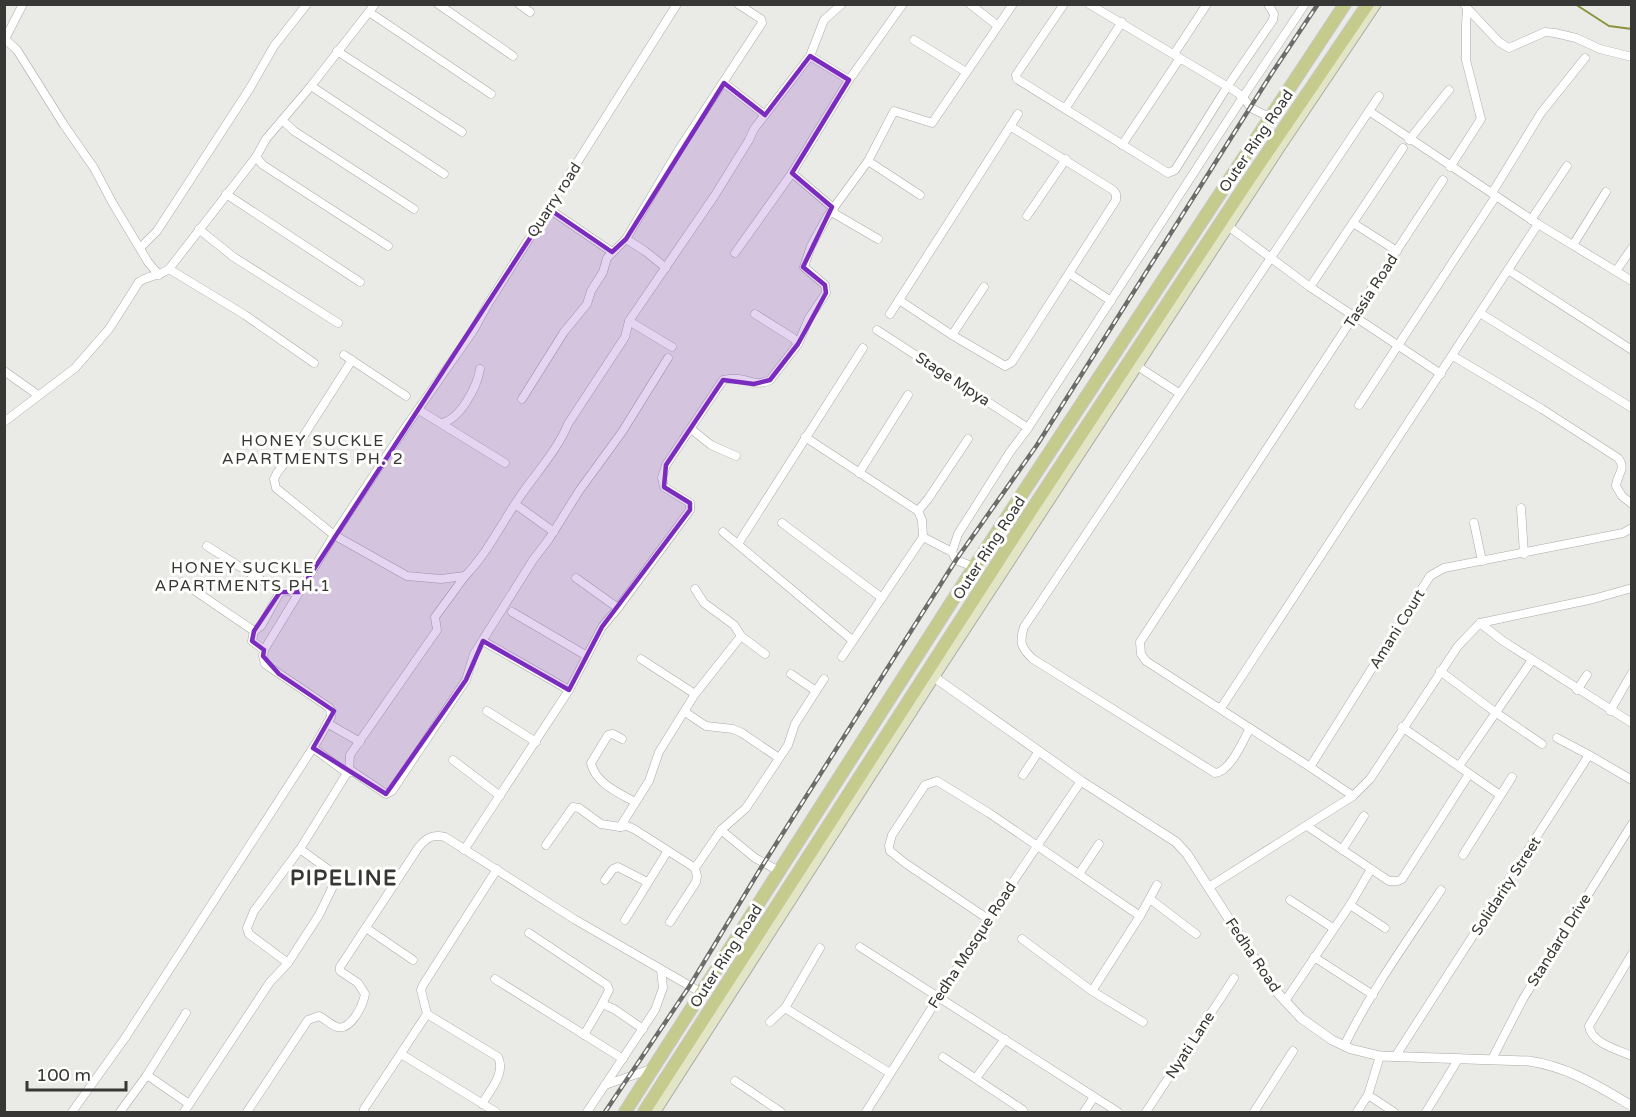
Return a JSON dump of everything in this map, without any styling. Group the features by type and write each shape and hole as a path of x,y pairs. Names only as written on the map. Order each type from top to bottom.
{"main road":[{"name":"Outer Ring Road","path":"625,1113 974,567 1344,4"},
{"name":"Outer Ring Road","path":"644,1113 832,827 1025,520 1244,187 1368,4"},
{"path":"1366,19 1368,4"},
{"path":"655,1113 832,827 934,677 1228,226 1376,4"}],"street":[{"path":"23,4 5,40 17,50 94,168 112,202 159,275"},
{"path":"140,248 157,231 245,97 274,46 307,4"},
{"path":"4,422 75,368 94,348 139,282 170,269 256,157 266,140 375,4"},
{"path":"438,4 513,56"},
{"path":"519,4 530,12"},
{"name":"Quarry road","path":"264,650 334,535 473,331 677,4"},
{"path":"522,399 564,332 587,304 612,252 626,240 678,151 762,23 761,19 738,4"},
{"path":"288,963 254,938 247,928 254,911 300,849 348,772 350,755 437,630 435,617 476,564 562,438 568,424 625,337 629,321 715,195 754,129 810,56 824,20 842,4"},
{"path":"735,253 792,173 849,80 903,4"},
{"path":"970,4 998,26"},
{"path":"464,850 569,690 602,627 690,510 690,503 664,488 662,478 666,465 723,380 739,379 754,384 770,380 798,344 809,318 826,293 825,285 806,270 804,263 832,207 868,161 894,111 932,123 1013,4"},
{"path":"1064,4 1016,77 1017,79 1168,173 1175,170 1227,87 1273,20 1274,14 1268,4"},
{"path":"1089,4 1243,97 1251,108 1269,117"},
{"path":"1122,145 1207,4"},
{"path":"952,552 958,534 1010,452 1028,428 1305,4"},
{"path":"1466,6 1499,42 1509,48 1545,32 1576,38 1600,49 1632,57"},
{"path":"1450,166 1481,119 1466,60 1466,6"},
{"path":"369,12 491,94"},
{"path":"1065,109 1122,22"},
{"path":"914,40 966,72"},
{"path":"337,51 462,132"},
{"path":"810,56 849,80"},
{"path":"1359,405 1494,195 1540,113 1585,58"},
{"path":"724,83 765,115"},
{"path":"311,86 444,174"},
{"path":"1409,140 1449,90"},
{"path":"1250,728 1239,750 1225,769 1215,774 1033,659 1022,649 1020,643 1024,627 1379,96"},
{"path":"1369,111 1409,140 1535,222 1632,281"},
{"path":"890,314 1018,114"},
{"path":"282,120 294,131 414,209"},
{"path":"899,300 1001,365 1008,365 1070,274 1116,200 1116,194 1066,159 1010,126"},
{"path":"1310,287 1403,148"},
{"path":"256,157 263,165 388,246"},
{"path":"1027,216 1066,159"},
{"path":"868,161 920,195"},
{"path":"1353,796 1221,708 1508,270 1567,166"},
{"path":"792,173 832,207 835,214 878,239"},
{"name":"Tassia Road","path":"1221,708 1146,661 1141,654 1140,642 1443,180"},
{"path":"1573,245 1606,192"},
{"path":"226,194 360,282"},
{"path":"549,209 612,252"},
{"path":"1353,223 1397,251"},
{"path":"1228,226 1310,287 1440,374"},
{"path":"199,229 232,256 338,322"},
{"path":"626,240 645,251 666,268"},
{"path":"1616,272 1632,248"},
{"path":"170,269 245,315 314,363"},
{"path":"1508,270 1632,350"},
{"path":"1070,274 1111,301"},
{"path":"952,335 984,287"},
{"path":"1480,313 1630,405"},
{"path":"755,315 793,338 798,344"},
{"path":"629,321 672,347"},
{"name":"Stage Mpya","path":"877,330 1028,428"},
{"path":"738,544 864,348"},
{"path":"1453,356 1618,458 1623,469 1616,486 1622,496 1632,504"},
{"path":"406,396 348,357 274,479 276,488 334,535 407,576 441,579 465,576"},
{"path":"313,748 386,794 392,791 466,680 474,654 532,560 554,532 579,491 622,432 668,358"},
{"path":"1137,366 1179,393"},
{"path":"441,423 448,422 454,417 478,378 480,369"},
{"path":"4,371 38,395"},
{"path":"859,473 908,394"},
{"path":"419,410 505,463"},
{"path":"691,429 711,445 736,456"},
{"path":"806,436 918,511 922,520 923,537 842,657"},
{"path":"918,511 968,439"},
{"path":"515,504 554,532"},
{"path":"1521,508 1524,554"},
{"path":"782,523 882,598"},
{"path":"1474,523 1482,561"},
{"name":"Amani Court","path":"1310,767 1430,576 1444,568 1623,533 1632,528"},
{"path":"723,532 852,640"},
{"path":"923,537 952,552 956,560 974,567"},
{"path":"207,546 280,592 290,591 297,594"},
{"path":"576,578 618,608"},
{"path":"182,582 254,631"},
{"path":"1209,887 1353,796 1370,779 1440,671 1458,646 1480,622 1593,599 1632,588"},
{"path":"695,590 704,603 734,624 741,636 765,654"},
{"path":"72,1113 158,988 331,717 330,708 265,664 264,650 252,642 254,631 261,626 280,592"},
{"path":"512,612 587,656"},
{"path":"1480,622 1503,641 1632,723"},
{"path":"620,827 649,781 658,752 695,694 741,636"},
{"path":"483,641 569,690"},
{"path":"641,659 695,694"},
{"path":"1459,766 1532,660"},
{"path":"1440,671 1542,744"},
{"path":"1610,711 1632,673"},
{"path":"791,674 816,691"},
{"path":"1577,690 1587,675"},
{"name":"Fedha Road","path":"934,677 1081,781 1176,842 1209,887 1266,977 1285,1001 1315,1029 1332,1040 1344,1046 1380,1056 1529,1061 1562,1068 1632,1106"},
{"path":"695,868 721,830 746,808 779,758 791,738 795,724 824,679"},
{"path":"487,711 536,742"},
{"path":"685,712 706,726 733,729 742,733 779,758"},
{"path":"327,723 360,742"},
{"path":"1402,727 1500,795"},
{"path":"622,739 613,734 608,735 591,763 592,768 601,781 635,802"},
{"path":"1557,738 1632,780"},
{"path":"1023,775 1039,751"},
{"name":"Solidarity Street","path":"1395,1057 1589,755"},
{"path":"453,760 500,796"},
{"path":"1307,826 1389,881 1398,881 1402,879 1469,774"},
{"path":"1463,855 1512,777"},
{"path":"988,919 892,853 889,846 892,835 925,784 937,781 1037,845 1140,916"},
{"name":"Fedha Mosque Road","path":"869,1111 890,1073 988,919 1081,781"},
{"path":"546,845 573,807 579,808 601,824 630,827 695,868 698,876 696,882 670,922"},
{"path":"1342,850 1364,816"},
{"name":"Standard Drive","path":"1492,1059 1523,999 1632,824"},
{"path":"721,830 755,858 779,871"},
{"path":"247,1113 308,1020 320,1016 337,1027 344,1027 352,1021 365,994 358,983 340,971 340,967 424,840 433,835 445,837 574,919 702,993"},
{"path":"1079,874 1099,844"},
{"path":"184,1113 270,982 288,963 319,915 337,879 333,873 300,849"},
{"path":"625,920 667,852"},
{"path":"605,880 613,869 618,867 647,882"},
{"path":"482,1104 498,1077 501,1066 498,1057 427,1014 421,990 497,869"},
{"path":"1285,1001 1371,870"},
{"path":"1092,991 1157,885"},
{"path":"1344,1046 1373,995 1442,890"},
{"path":"1150,898 1196,934"},
{"path":"1290,900 1333,928"},
{"path":"1350,905 1385,928"},
{"path":"366,928 413,960"},
{"path":"529,933 607,985 609,990 584,1035"},
{"path":"1022,939 1092,991 1143,1022"},
{"path":"861,947 1118,1113"},
{"path":"770,1022 785,1008 820,948"},
{"path":"1632,954 1589,1026 1595,1038 1632,1056"},
{"path":"1314,957 1373,995"},
{"path":"587,1113 655,1010 663,988 661,970"},
{"name":"Nyati Lane","path":"1146,1113 1234,978"},
{"path":"495,979 623,1059"},
{"path":"602,1004 614,1009 643,1029"},
{"path":"785,1008 890,1073"},
{"path":"120,1113 186,1013"},
{"path":"364,1113 364,1109 427,1014"},
{"path":"976,1078 1005,1039"},
{"path":"1254,1113 1293,1051"},
{"path":"401,1054 496,1113"},
{"path":"1357,1113 1368,1095 1380,1056"},
{"path":"943,1057 1023,1110"},
{"path":"1426,1113 1460,1058"},
{"path":"605,1085 653,1069"},
{"path":"147,1075 189,1104"},
{"path":"735,1081 776,1111"},
{"path":"1368,1095 1394,1113"},
{"path":"1084,1113 1094,1097"}],"highlighted area":[{"path":"810,56 849,80 792,173 832,207 803,267 825,285 826,293 798,344 770,380 754,384 723,380 666,465 664,487 690,503 690,510 602,627 569,690 483,641 466,680 386,794 313,748 334,711 279,674 263,656 264,650 252,641 254,631 280,592 299,592 549,209 612,252 626,239 724,83 765,115"}],"waterway":[{"path":"1575,4 1609,26 1632,29"}],"railway":[{"path":"605,1112 689,987 764,863 956,560 1037,445 1318,4"}],"district":[{"name":"HONEY SUCKLE APARTMENTS PH. 2","path":"313,449"},
{"name":"HONEY SUCKLE APARTMENTS PH.1","path":"243,576"},
{"name":"PIPELINE","path":"344,878"}]}
